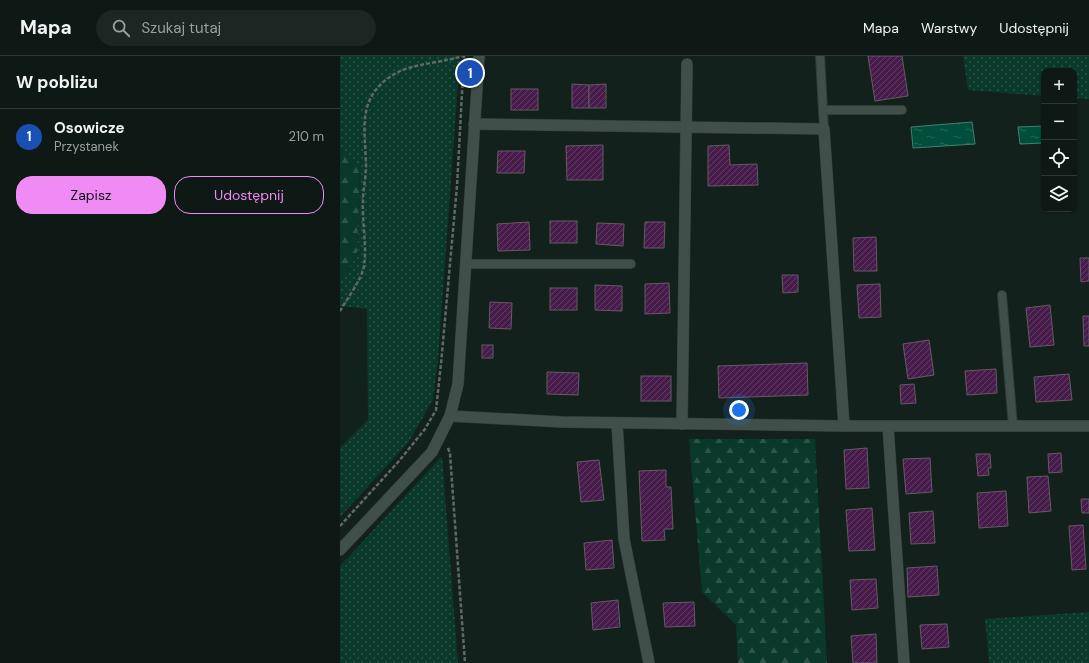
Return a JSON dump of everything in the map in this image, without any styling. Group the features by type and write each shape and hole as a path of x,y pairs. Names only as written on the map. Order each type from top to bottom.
{"street":[{"path":"340,550 432,452 450,416 458,384 479,56"},
{"path":"682,424 687,64"},
{"path":"474,124 824,129 844,426"},
{"path":"450,416 562,422 617,423 844,426 1089,426"},
{"path":"617,423 624,539 649,663"},
{"path":"888,426 904,663"}],"lane":[{"path":"820,56 824,129"},
{"path":"822,110 902,110"},
{"path":"466,264 631,264"},
{"path":"1002,295 1013,426"}],"path":[{"path":"340,311 358,281 364,266 362,201 366,168 365,113 369,101 375,91 399,72 463,56 457,186 436,410 425,429 399,461 340,526"},
{"path":"442,433 450,454 465,663"}],"green space":[{"path":"340,56 460,56 438,359 433,400 408,443 340,517 340,448 368,420 367,309 340,306 340,283 357,254 360,167 340,147"},
{"path":"963,56 1089,56 1089,99 1077,98 1077,68 1041,68 1041,96 968,90"},
{"path":"340,147 360,166 357,254 340,283"},
{"path":"689,439 815,439 827,663 738,663 736,625 702,592"},
{"path":"442,456 458,663 340,663 340,566"},
{"path":"1089,612 1089,663 989,663 985,619"}],"water":[{"path":"972,122 975,144 913,148 911,127"},
{"path":"1041,126 1041,143 1020,144 1018,127"}],"building":[{"path":"868,56 902,56 908,96 875,101"},
{"path":"572,84 589,85 589,108 572,108"},
{"path":"606,84 606,108 589,108 589,85"},
{"path":"511,89 538,89 538,110 511,110"},
{"path":"603,145 603,180 567,180 566,146"},
{"path":"729,145 730,165 757,164 758,185 708,186 708,146"},
{"path":"498,151 525,151 524,173 497,173"},
{"path":"550,221 577,221 577,243 550,243"},
{"path":"529,222 530,250 498,251 497,224"},
{"path":"645,222 665,222 664,248 644,248"},
{"path":"597,223 624,224 623,246 596,244"},
{"path":"876,237 877,271 854,271 853,238"},
{"path":"1080,258 1089,258 1089,281 1081,282"},
{"path":"782,275 798,275 798,292 783,293"},
{"path":"669,283 670,313 645,314 645,284"},
{"path":"880,284 881,317 859,318 857,285"},
{"path":"595,285 622,286 622,311 595,310"},
{"path":"550,288 577,288 577,310 550,310"},
{"path":"490,302 512,303 511,329 489,328"},
{"path":"1050,305 1054,345 1030,347 1026,308"},
{"path":"1083,316 1089,316 1089,346 1084,346"},
{"path":"929,340 934,375 908,379 903,344"},
{"path":"482,345 493,345 493,358 482,358"},
{"path":"807,363 808,395 719,398 718,366"},
{"path":"996,369 997,393 967,395 965,371"},
{"path":"547,372 579,373 578,395 547,394"},
{"path":"1069,374 1072,400 1036,402 1034,377"},
{"path":"641,376 671,376 671,401 641,401"},
{"path":"914,384 916,403 901,404 900,385"},
{"path":"867,448 869,488 846,489 844,450"},
{"path":"1061,453 1062,472 1049,473 1048,454"},
{"path":"976,454 990,454 991,468 988,468 989,475 978,476"},
{"path":"930,458 932,492 906,494 903,459"},
{"path":"599,460 604,500 581,502 577,462"},
{"path":"666,470 666,487 671,487 673,529 664,529 665,540 642,541 639,471"},
{"path":"1048,476 1051,511 1029,513 1027,477"},
{"path":"1006,491 1008,526 979,528 977,493"},
{"path":"1081,499 1089,499 1089,513 1082,513"},
{"path":"872,508 875,550 849,551 846,510"},
{"path":"933,511 935,543 911,544 909,513"},
{"path":"1083,525 1086,569 1072,570 1069,526"},
{"path":"612,540 614,568 586,570 584,543"},
{"path":"937,566 939,595 908,597 907,568"},
{"path":"876,579 878,608 852,610 850,580"},
{"path":"618,600 620,627 593,630 591,603"},
{"path":"694,602 695,626 665,627 663,603"},
{"path":"947,624 949,647 922,649 920,625"},
{"path":"876,634 877,663 853,663 851,636"}],"place":[{"name":"Osowicze","path":"470,73"}]}
